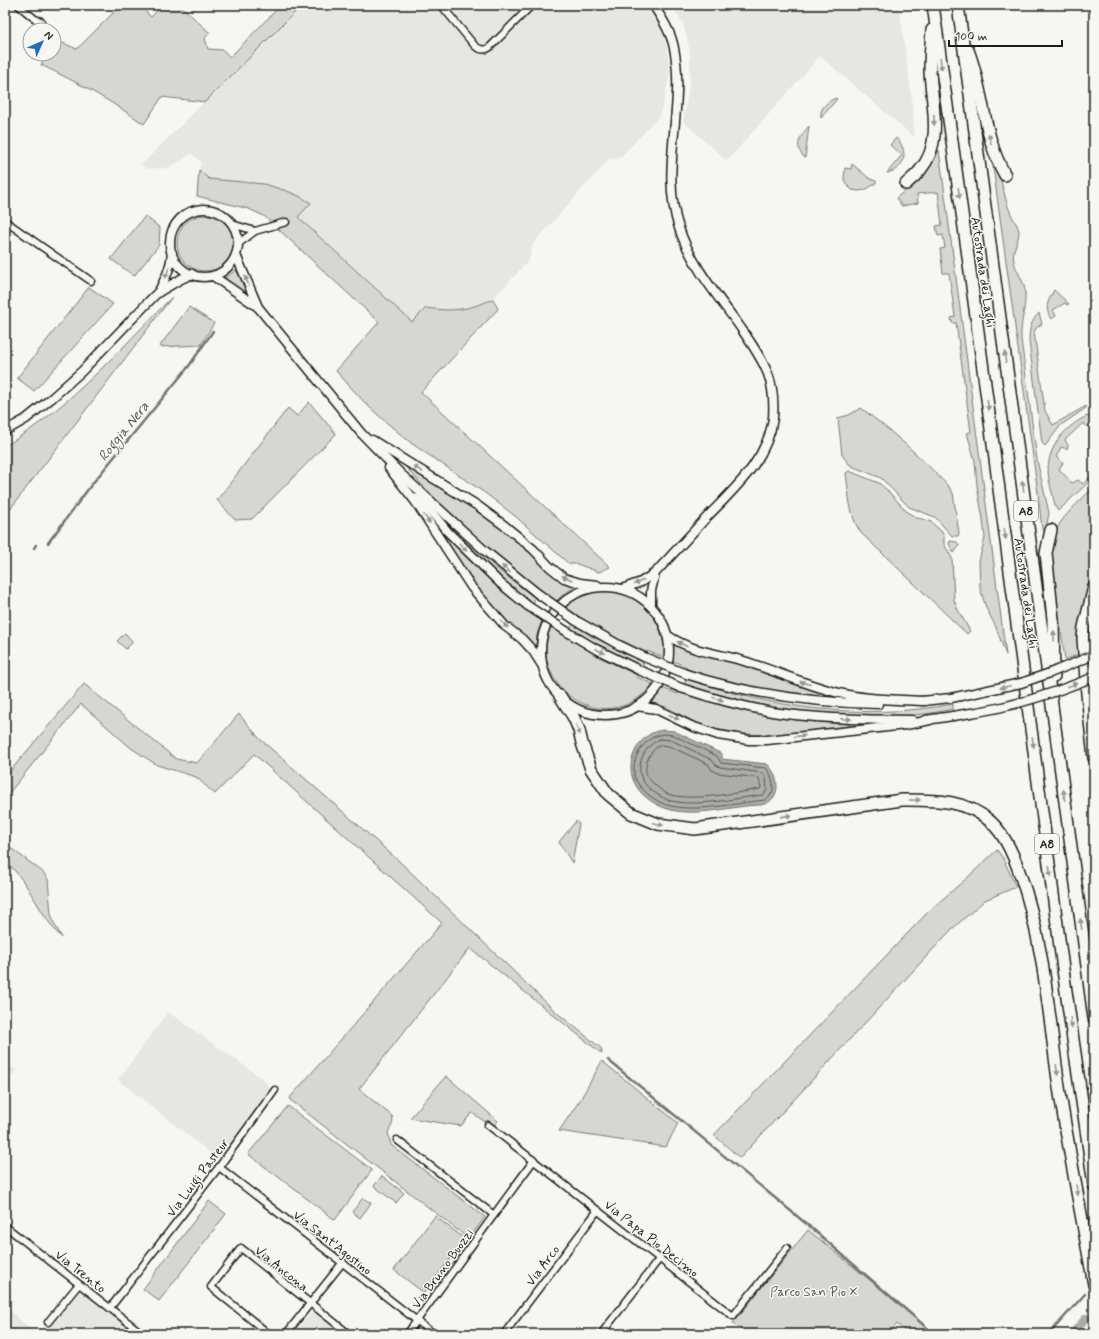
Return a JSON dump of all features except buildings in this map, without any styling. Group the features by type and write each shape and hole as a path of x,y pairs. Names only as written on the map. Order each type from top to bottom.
{"highway":[{"name":"Autostrada dei Laghi","path":"958,5 1094,1018"},
{"name":"Autostrada dei Laghi","path":"934,8 1064,976 1094,1185"},
{"path":"906,184 926,162 932,147 934,114 930,71 934,8"},
{"path":"961,31 976,68 993,150 1005,175"},
{"path":"1051,530 1046,553 1053,619 1054,717"},
{"path":"1094,587 1084,627 1083,651 1094,758"},
{"path":"560,696 574,718 592,769 608,794 631,813 658,824 695,829 902,800 939,800 961,805 977,812 991,823 1004,838 1014,856 1033,914 1042,962 1061,1100 1094,1285"}],"main road":[{"path":"622,589 641,582 655,573 744,479 760,455 768,437 773,420 773,401 768,375 754,347 706,280 693,258 679,227 674,204 672,179 672,153 677,91 674,48 670,33 653,5"},
{"path":"205,209 216,211 225,216 232,224 237,234 238,244 236,255 227,268 213,276 202,277 183,269 176,261 172,252 170,241 172,231 185,214 195,210 205,209"},
{"path":"158,293 168,273 171,264 172,252"},
{"path":"236,255 258,307"},
{"path":"5,431 26,419 82,371 158,293 192,274"},
{"path":"213,276 258,307 415,501 472,588 505,626 522,639 533,651 543,667 550,683 560,696 573,706 589,713 605,715 622,713 637,706 650,696 661,683 667,668 669,651 667,635 661,619 651,606 637,596 622,589 580,583 564,578 550,567 533,549 505,526 471,502 361,433"},
{"path":"361,433 401,474 489,555 536,593 575,620 619,645 686,674 733,688 774,696 844,704 885,705 950,698 1021,683 1094,655"},
{"path":"401,474 448,532 500,583 528,606 566,631 594,648 639,670 681,688 729,702 772,712 842,719 930,720"},
{"path":"651,606 651,591 655,573"},
{"path":"543,667 541,651 543,634 556,610 573,595 589,589 605,587"},
{"path":"667,635 678,643 692,649 722,655 846,695 872,699 926,701"},
{"path":"637,706 656,709 691,726 718,735 749,740 767,740 906,725 1003,707 1053,692 1094,676"}],"street":[{"path":"18,5 35,19 41,21"},
{"path":"441,5 475,46 482,50 489,48 532,5"},
{"path":"5,221 91,281"},
{"path":"238,244 255,231 286,222"},
{"path":"232,224 255,231"},
{"name":"Via Luigi Pasteur","path":"110,1308 219,1167 275,1090"},
{"name":"Via Papa Pio Decimo","path":"488,1125 733,1316 787,1248"},
{"path":"397,1140 494,1215"},
{"name":"Via Bruno Buozzi","path":"407,1334 534,1160"},
{"name":"Via Sant'Agostino","path":"219,1167 434,1334"},
{"name":"Via Arco","path":"504,1334 598,1210"},
{"name":"Via Trento","path":"5,1226 143,1334"},
{"name":"Via Ancona","path":"269,1334 211,1287 241,1248 349,1334"},
{"path":"605,1333 660,1258"},
{"path":"286,1334 343,1262"},
{"path":"48,1322 79,1284"}],"shaded area":[{"path":"302,5 644,5 659,25 666,42 670,70 665,97 659,116 621,157 615,159 610,158 532,245 529,260 493,299 468,309 442,311 412,322 264,184 209,179 199,170 201,162 191,153 167,168 147,169 141,165"},
{"path":"671,5 899,5 913,108 914,137 820,56 727,161 683,121 690,81 690,51 683,23"},
{"path":"168,1012 263,1079 270,1089 218,1159 118,1080"},
{"path":"5,1068 17,1069 5,1084"},
{"path":"80,1288 137,1334 41,1334"},
{"path":"5,1307 37,1334 5,1334"},
{"path":"313,1311 342,1334 293,1334"}],"green space":[{"path":"121,5 139,5 151,17 163,5 180,5 210,33 205,38 208,49 223,50 230,57 281,5 302,5 205,102 162,97 144,124 94,92 41,65 42,62 62,62 63,43 77,49"},
{"path":"836,98 837,99 821,118 821,111 825,105"},
{"path":"809,126 805,158 799,150 799,142"},
{"path":"896,138 903,148 904,158 898,168 887,173 902,155 890,145"},
{"path":"939,150 1006,655 995,625 986,608 980,588 979,561 985,538 983,519 977,486 975,461 967,433 971,432 956,323 952,323 951,318 955,317 949,273 943,273 940,249 945,248 943,235 938,236 936,226 942,225 938,192 917,194 918,203 902,206 896,198 920,177 931,164"},
{"path":"852,164 870,179 876,181 876,183 865,190 852,190 844,179 845,168 851,169"},
{"path":"993,167 996,167 1009,208 1019,231 1013,257 1025,288 1025,304 1021,327 1021,339 1037,460 1049,513 1046,529 1043,531 1042,530"},
{"path":"199,170 209,179 264,184 287,191 311,203 298,217 412,322 426,308 452,310 468,308 493,299 498,309 421,392 610,567 599,572 577,564 569,564 515,516 485,493 411,443 366,404 336,371 379,322 264,216 249,209 197,196"},
{"path":"205,215 216,217 225,223 231,232 233,243 231,254 225,263 216,269 205,271 194,269 185,263 179,254 177,243 179,232 185,223 194,217"},
{"path":"145,216 160,228 159,245 134,276 111,259"},
{"path":"236,270 250,296 249,297 225,278"},
{"path":"89,287 113,304 34,391 17,378"},
{"path":"1054,290 1069,304 1067,305 1065,303 1053,310 1056,316 1051,319 1047,307"},
{"path":"172,297 11,508 5,502 5,446 28,431 72,396 93,377"},
{"path":"189,307 214,323 201,345 159,347"},
{"path":"1039,313 1042,324 1036,328 1034,332 1045,411 1053,425 1086,406 1086,408 1061,425 1045,446 1042,443 1029,341 1031,326"},
{"path":"309,402 336,434 252,519 235,520 217,500 288,408 297,416"},
{"path":"861,408 907,446 949,487 953,493 959,533 958,536 952,536 935,517 909,507 881,478 854,467 849,464 842,455 838,418 849,415"},
{"path":"1087,416 1092,417 1093,422 1087,427 1083,423 1065,440 1068,445 1067,449 1061,447 1056,457 1063,463 1059,469 1072,483 1078,480 1083,484 1094,473 1094,477 1058,511 1055,506 1048,474 1049,460 1055,444 1060,437 1072,425"},
{"path":"402,463 497,524 560,580 576,586 556,601 516,574 447,512"},
{"path":"849,471 879,483 907,512 917,518 930,521 941,531 944,536 944,544 952,558 954,600 970,631 967,634 861,533 854,519 850,504 846,473"},
{"path":"1094,487 1094,578 1089,591 1079,654 1065,660 1051,566 1050,553 1052,539 1064,517"},
{"path":"443,518 496,568 535,598 533,604 503,581 441,521"},
{"path":"447,537 495,584 526,610 542,621 537,634 536,646 509,624 488,602 444,539"},
{"path":"950,541 957,542 959,546 954,553 949,544"},
{"path":"602,591 630,597 645,606 656,621 660,630 665,648 665,658 647,651 646,653 612,637 577,617 577,615 565,607 582,596"},
{"path":"1094,600 1094,648 1088,650 1088,636"},
{"path":"573,624 591,636 645,662 641,667 606,650 570,629"},
{"path":"551,626 599,657 653,684 638,698 620,707 605,708 590,706 577,700 565,691 555,680 549,666 546,647"},
{"path":"125,633 133,642 126,649 117,641"},
{"path":"674,643 689,651 747,666 815,691 846,700 782,695 714,679 687,669 687,667 673,661"},
{"path":"687,679 751,698 818,709 886,711 920,709 953,704 953,709 886,717 852,717 817,714 783,709 716,694 684,684"},
{"path":"84,684 176,759 197,763 239,714 260,739 399,861 556,1012 601,1048 602,1054 470,948 359,1089 392,1116 393,1120 391,1128 388,1132 391,1145 485,1217 469,1239 289,1099 442,923 254,754 215,794 196,777 157,765 131,748 81,704 5,798 5,777"},
{"path":"662,688 678,694 679,692 741,710 784,718 848,724 851,726 769,735 745,734 715,729 698,724 666,707 651,703 650,702"},
{"path":"576,821 579,824 572,863 559,842"},
{"path":"5,844 43,872 48,879 51,914 62,938 47,919 14,869 5,861"},
{"path":"997,850 1003,858 1016,887 985,900 951,930 740,1158 714,1135 931,909"},
{"path":"602,1061 678,1123 666,1147 559,1131 580,1100"},
{"path":"446,1076 498,1121 493,1127 472,1113 461,1126 410,1118"},
{"path":"288,1106 372,1170 335,1220 248,1154"},
{"path":"382,1176 404,1193 396,1203 374,1186"},
{"path":"363,1198 371,1203 360,1218 352,1212"},
{"path":"209,1201 226,1214 159,1301 143,1289"},
{"path":"435,1216 465,1239 424,1293 394,1270"},
{"name":"Parco San Pio X","path":"808,1230 908,1311 933,1334 909,1334 897,1324 889,1334 747,1334 733,1323"}],"water":[{"path":"664,730 674,731 722,754 722,759 767,764 776,778 777,787 774,796 769,802 762,805 705,812 674,811 656,804 648,799 636,785 632,777 631,768 632,759 641,742 647,736"}],"waterway":[{"name":"Roggia Nera","path":"48,543 92,484 189,366 213,331"},
{"path":"608,1060 815,1231 934,1334"},
{"path":"1049,1334 1085,1294"},
{"path":"1072,1334 1086,1318"}]}
